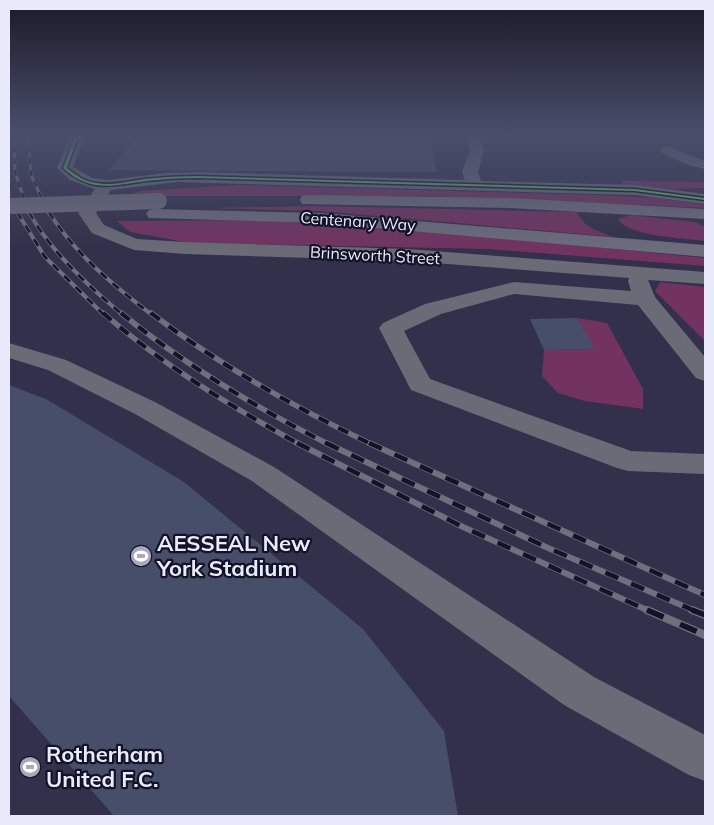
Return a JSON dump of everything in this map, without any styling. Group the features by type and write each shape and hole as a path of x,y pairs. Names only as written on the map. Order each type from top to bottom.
{"main road":[{"name":"Centenary Way","path":"9,218 288,200 500,203 705,214"},
{"name":"Centenary Way","path":"9,206 157,208 321,218 705,251"},
{"path":"594,208 597,221 609,229 627,234 705,244"}],"street":[{"path":"69,172 76,180 105,187 156,178 198,177 474,184 619,190 705,199"},
{"path":"470,172 474,184"},
{"path":"609,176 619,190"},
{"name":"Brinsworth Street","path":"105,187 87,213 98,229 134,244 184,248 408,256 705,278"},
{"path":"635,273 646,299 705,373"},
{"path":"646,299 514,288 433,309 391,328 420,384 628,461 705,464"},
{"path":"9,350 66,369 145,408 263,474 578,691 705,759"}],"shaded area":[{"path":"622,181 705,182 705,188 671,189 623,185"},
{"path":"238,185 598,195 657,198 705,205 705,208 431,196 129,196 139,191"},
{"path":"316,206 577,212 588,226 615,237 320,211 209,208"},
{"path":"631,215 695,222 705,227 705,241 658,236 633,230 618,219"},
{"path":"251,220 402,228 705,258 705,266 489,249 190,243 130,232 117,221"},
{"path":"660,282 705,287 705,341 655,291"},
{"path":"577,318 607,323 643,389 643,409 585,401 558,393 542,376 544,350 594,349"}],"building":[{"path":"577,318 595,349 544,350 530,319"},
{"name":"AESSEAL New York Stadium","path":"9,385 46,399 184,482 363,629 444,731 458,816 114,816 9,696"}],"railway":[{"path":"15,172 29,214"},
{"path":"31,172 49,214"},
{"path":"9,195 17,212"},
{"path":"17,212 45,257 104,315"},
{"path":"29,212 48,241 71,268 123,315"},
{"path":"49,212 83,255 109,280 152,315"},
{"path":"103,313 149,350 198,384 299,444"},
{"path":"121,313 195,368 247,400 327,444"},
{"path":"151,313 230,368 369,443"},
{"path":"297,443 463,527 649,611"},
{"path":"369,443 705,595"},
{"path":"327,444 548,548 695,611"},
{"path":"647,610 705,635"},
{"path":"692,610 705,615"}],"cycle path":[{"path":"70,172 76,177 97,185 166,178 198,177 635,190 705,199"}],"place":[{"name":"AESSEAL New York Stadium","path":"141,556"},
{"name":"Rotherham United F.C.","path":"30,767"}]}
